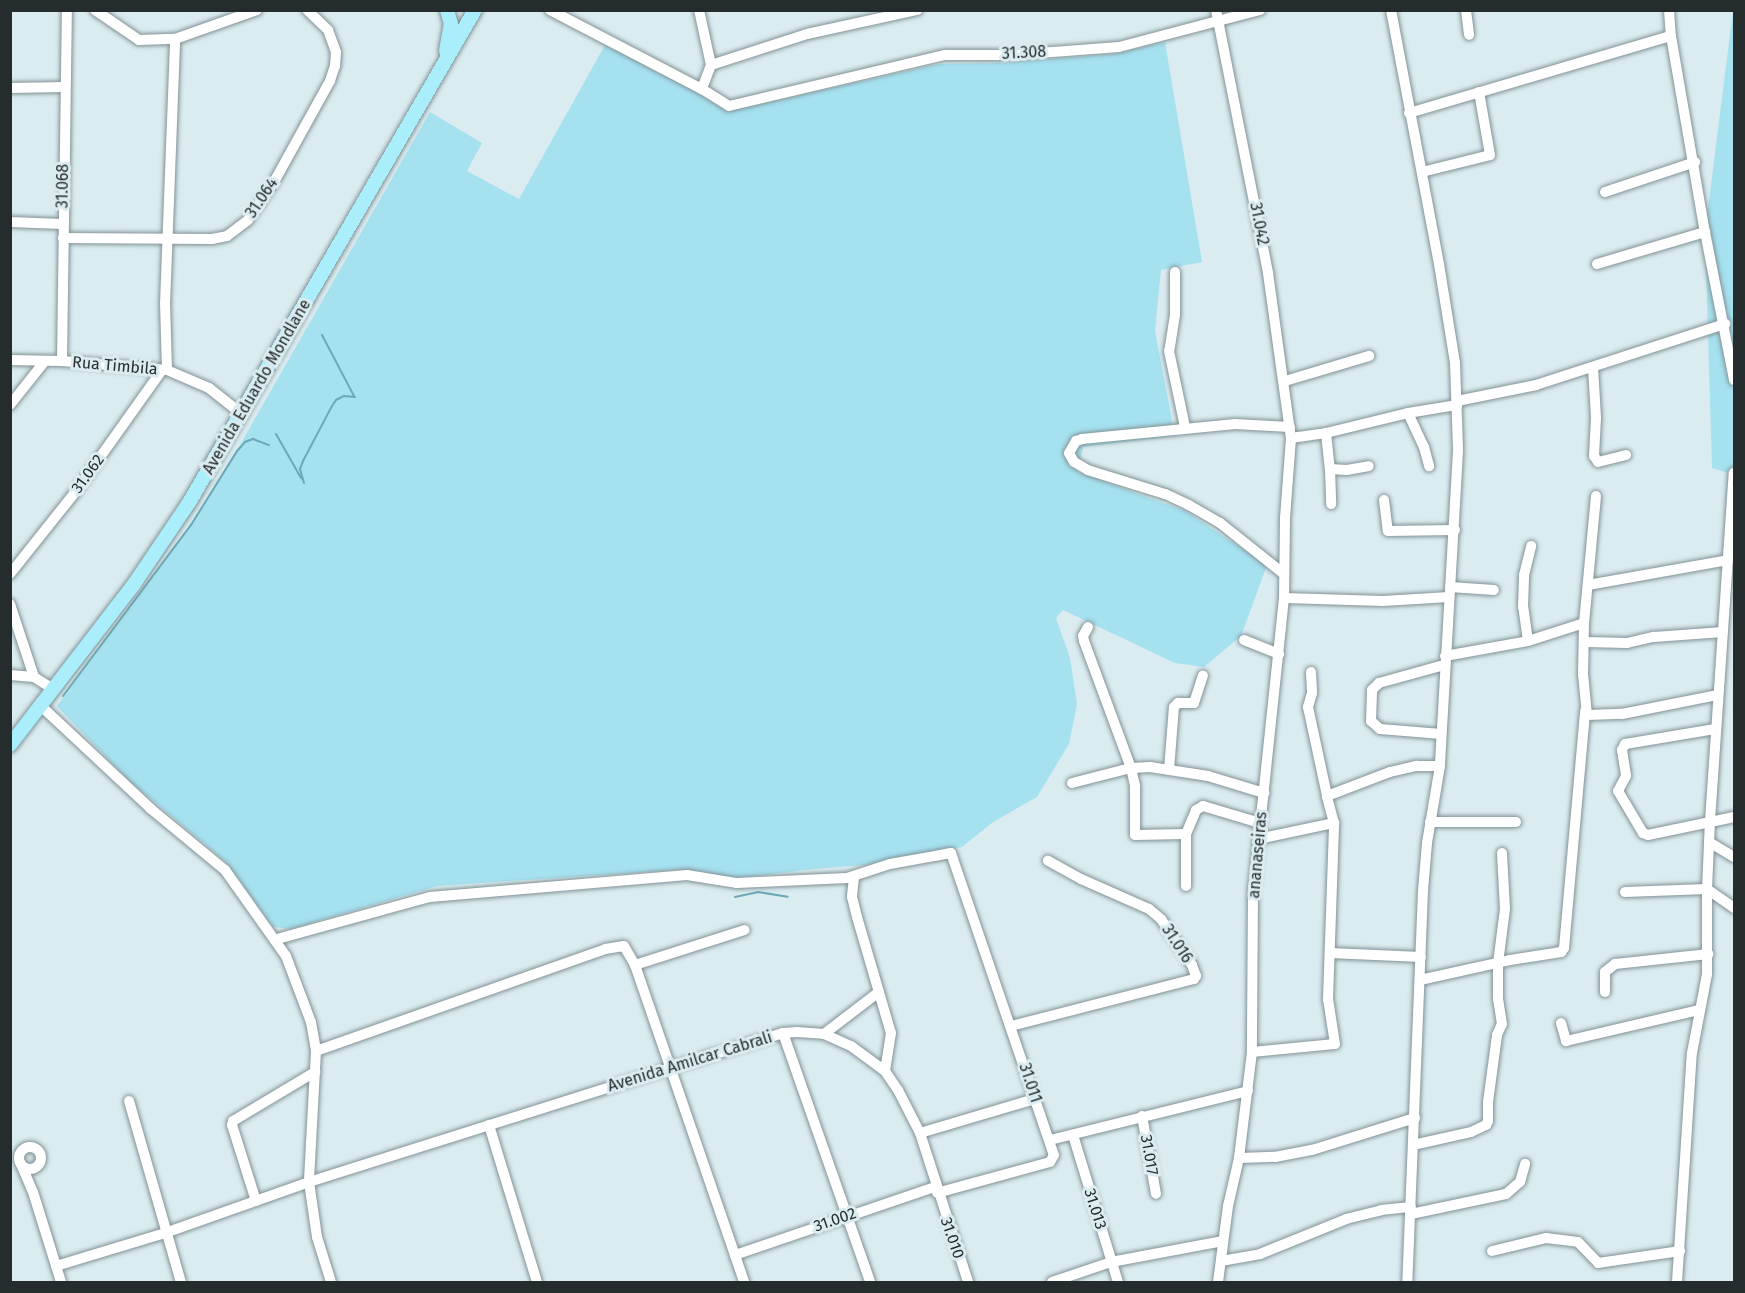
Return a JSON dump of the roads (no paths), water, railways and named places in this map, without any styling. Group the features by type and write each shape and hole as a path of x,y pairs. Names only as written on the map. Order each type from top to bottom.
{"main road":[{"path":"442,64 451,24 447,10"},
{"name":"Avenida Eduardo Mondlane","path":"10,745 159,548 243,415 475,10"}],"street":[{"name":"31.068","path":"62,361 62,224 67,10"},
{"path":"95,10 139,40 175,39 256,10"},
{"name":"31.064","path":"63,238 227,236 257,209 330,81 335,66 336,51 328,30 307,10"},
{"name":"31.308","path":"550,10 702,89 729,106 945,55 1013,55 1119,47 1260,10"},
{"path":"699,10 711,65 702,89"},
{"path":"711,65 807,34 917,10"},
{"name":"31.042","path":"1216,10 1268,273 1291,432"},
{"path":"1391,10 1453,352 1458,451 1455,530 1444,661 1440,766 1425,867 1407,1282"},
{"path":"1466,10 1469,35"},
{"path":"1669,10 1671,36 1695,162 1705,232 1725,324 1734,380"},
{"path":"1409,112 1671,36"},
{"path":"164,370 175,39"},
{"path":"10,88 65,87"},
{"path":"1422,171 1490,155 1479,92"},
{"path":"1605,192 1695,162"},
{"path":"10,222 62,224"},
{"path":"1597,264 1705,232"},
{"path":"1175,273 1175,315 1169,351 1185,427"},
{"path":"1284,574 1247,543 1189,505 1165,494 1088,470 1074,462 1070,453 1076,441 1185,427 1235,424 1291,432 1326,433 1536,385 1725,324"},
{"path":"1285,381 1369,356"},
{"name":"Rua Timbila","path":"10,360 62,361 164,370 208,388 243,415"},
{"path":"10,405 45,361"},
{"path":"1593,367 1596,418 1594,456 1598,462 1626,455"},
{"name":"31.062","path":"10,574 76,491 164,370"},
{"path":"1408,413 1424,447 1429,466"},
{"name":"ananaseiras","path":"1218,1282 1228,1206 1239,1158 1252,1052 1254,891 1280,654 1291,432"},
{"path":"1326,433 1331,504"},
{"path":"1330,470 1369,466"},
{"path":"1677,1282 1685,1126 1707,974 1710,821 1723,632 1730,590 1728,560 1734,473"},
{"path":"1420,980 1561,952 1566,945 1585,711 1584,623 1596,496"},
{"path":"1384,500 1388,531 1455,530"},
{"path":"1528,641 1523,607 1524,574 1531,546"},
{"path":"1588,585 1728,560"},
{"path":"1284,598 1383,601 1450,592 1494,590"},
{"path":"10,604 34,676"},
{"path":"1442,734 1380,729 1371,722 1372,690 1379,683 1444,661 1528,641 1584,623"},
{"path":"1088,627 1083,636 1084,641 1131,768 1136,796 1135,835 1186,834"},
{"path":"1585,642 1627,643 1654,637 1723,632"},
{"path":"1244,640 1280,654"},
{"path":"1252,1052 1333,1046 1335,1042 1328,999 1334,823 1308,707 1312,693 1311,672"},
{"path":"10,675 34,676 53,689"},
{"path":"1169,770 1174,707 1178,703 1194,703 1203,675"},
{"path":"1585,711 1587,715 1593,716 1622,714 1718,695"},
{"path":"41,706 151,808 225,870 277,939 301,992 311,1022 316,1051 309,1182 317,1237 331,1282"},
{"path":"1715,729 1624,744 1622,750 1626,776 1618,787 1621,798 1646,835 1734,817"},
{"path":"1328,796 1390,772 1418,766 1440,766"},
{"path":"1072,783 1131,768 1169,770 1208,776 1264,793"},
{"path":"1186,886 1186,834 1199,806 1260,823"},
{"path":"1430,822 1516,822"},
{"path":"1258,839 1334,823"},
{"path":"1709,842 1734,857"},
{"name":"31.011","path":"854,877 890,864 951,853 1050,1140"},
{"path":"1413,1145 1471,1132 1486,1125 1488,1120 1488,1102 1497,1035 1502,1024 1498,999 1498,963 1505,909 1502,853"},
{"name":"31.016","path":"1011,1026 1194,979 1196,976 1192,965 1161,919 1149,909 1098,887 1048,861"},
{"path":"277,939 429,897 687,875 737,883 854,877 852,897 891,1033 885,1071"},
{"path":"1625,892 1707,889 1734,908"},
{"path":"634,964 745,930"},
{"path":"316,1051 616,946 621,945 627,948 744,1282"},
{"path":"1330,953 1420,957"},
{"path":"1605,992 1605,972 1615,964 1708,954"},
{"path":"824,1034 879,992"},
{"path":"1561,1023 1566,1041 1700,1010"},
{"path":"783,1033 870,1282"},
{"name":"Avenida Amilcar Cabrali","path":"56,1266 165,1233 309,1182 783,1033 824,1034 851,1046 885,1071"},
{"name":"31.010","path":"885,1071 898,1090 920,1133 936,1190 968,1282"},
{"path":"256,1201 232,1125 233,1121 315,1072"},
{"path":"1050,1140 1248,1091"},
{"path":"920,1133 1035,1099"},
{"path":"129,1101 165,1233 181,1282"},
{"name":"31.017","path":"1143,1116 1156,1194"},
{"path":"1239,1158 1275,1156 1312,1150 1415,1118"},
{"path":"489,1125 537,1282"},
{"name":"31.013","path":"1073,1135 1118,1282"},
{"name":"31.002","path":"735,1254 848,1215 936,1190 1050,1162 1054,1155 1050,1140"},
{"path":"33,1192 41,1155 38,1149 31,1146 24,1148 20,1154 21,1164 33,1192 61,1282"},
{"path":"21,1164 32,1169 39,1165"},
{"path":"1221,1261 1260,1254 1346,1219 1381,1210 1411,1211 1506,1194 1520,1182 1525,1164"},
{"path":"1492,1251 1546,1238 1578,1242 1598,1263 1680,1251"},
{"path":"1052,1282 1111,1262 1223,1241"}],"waterway":[{"path":"322,335 354,396"},
{"path":"304,483 300,469 332,406 336,400 344,396 355,397"},
{"path":"276,434 301,478"},
{"path":"63,696 191,525 237,451 245,442 253,439 269,445"},
{"path":"735,897 758,892 788,897"}]}
